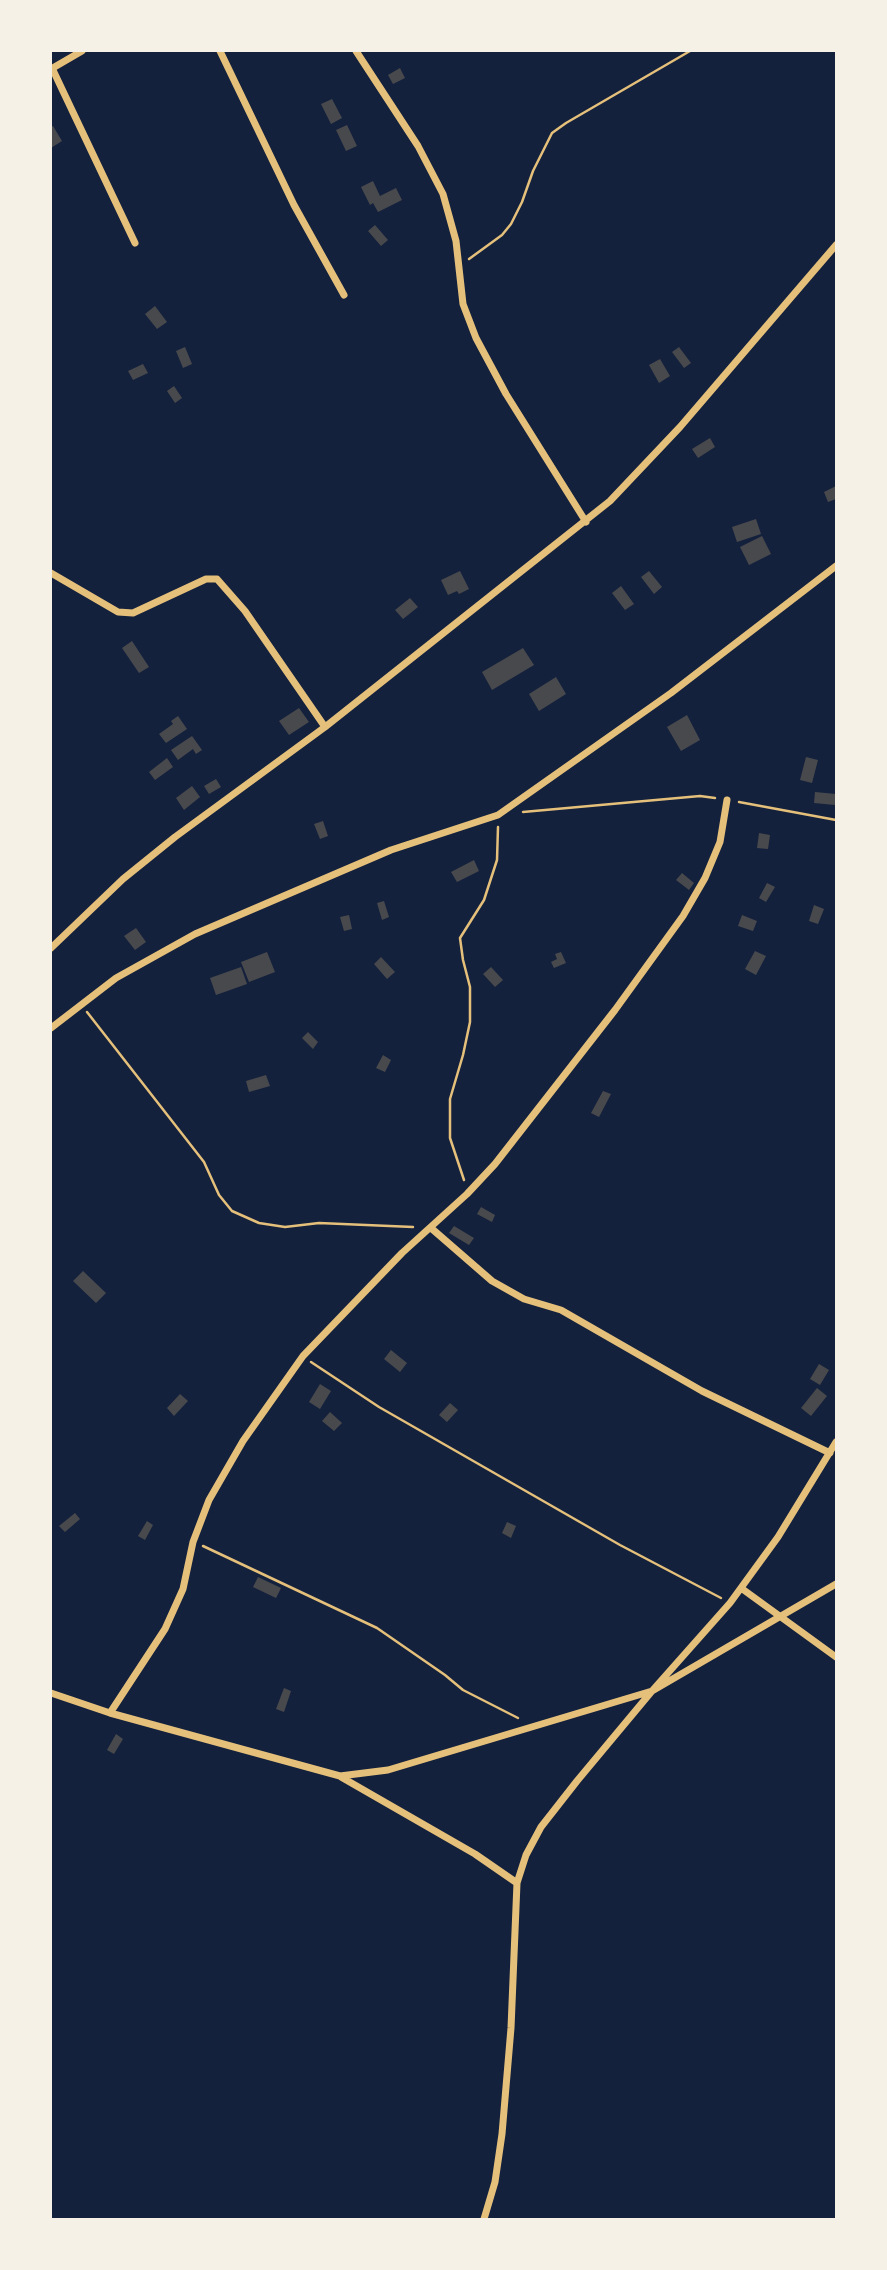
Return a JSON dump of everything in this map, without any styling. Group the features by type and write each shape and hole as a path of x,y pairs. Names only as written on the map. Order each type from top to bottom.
{"street":[{"path":"82,51 51,68 135,243"},
{"path":"220,51 294,205 344,295"},
{"path":"356,51 436,178 451,217 463,304 476,338 506,394 586,522"},
{"path":"51,948 123,879 165,845 325,727 586,522 680,427 836,244"},
{"path":"51,1028 116,978 195,934 391,850 498,815 671,693 836,566"},
{"path":"51,573 118,612 133,613 206,579 217,579 245,611 325,727"},
{"path":"110,1713 165,1629 183,1589 193,1542 209,1500 243,1441 303,1356 385,1270 467,1194 527,1125 683,916 705,878 720,842 727,800"},
{"path":"430,1228 492,1281 524,1299 561,1310 702,1391 830,1453"},
{"path":"484,2219 495,2182 502,2134 511,2028 517,1883 526,1855 541,1827 652,1690 730,1603 778,1537 836,1442"},
{"path":"340,1776 388,1770 652,1690 836,1584"},
{"path":"741,1588 836,1657"},
{"path":"51,1693 110,1713 340,1776 475,1854 517,1883"}],"path":[{"path":"458,267 490,245 510,224 552,133 566,122 690,51"},
{"path":"523,812 700,796 836,820"},
{"path":"467,1194 450,1138 450,1099 470,1022 470,987 460,938 484,900 497,860 498,815"},
{"path":"81,1004 204,1162 219,1195 232,1211 259,1223 285,1227 319,1223 368,1223 430,1228"},
{"path":"303,1356 379,1407 620,1545 730,1603"},
{"path":"193,1542 377,1628 463,1690 536,1727"}],"building":[{"path":"400,68 405,78 393,84 388,75"},
{"path":"332,99 342,118 331,124 321,104"},
{"path":"347,125 357,146 346,151 336,130"},
{"path":"53,126 62,141 51,148 51,127"},
{"path":"373,181 380,196 396,188 402,200 378,212 373,203 370,205 361,187"},
{"path":"375,225 388,240 381,246 368,231"},
{"path":"155,306 167,322 157,329 145,314"},
{"path":"185,347 192,364 183,368 176,351"},
{"path":"679,347 691,363 684,368 672,352"},
{"path":"660,359 670,376 659,383 649,365"},
{"path":"143,364 148,373 133,380 128,371"},
{"path":"174,386 182,398 175,403 167,391"},
{"path":"710,438 715,447 698,458 692,449"},
{"path":"836,486 836,499 828,502 824,492"},
{"path":"756,519 761,534 737,542 732,527"},
{"path":"762,536 771,554 749,565 740,547"},
{"path":"460,571 469,589 448,595 441,580"},
{"path":"649,571 662,587 654,594 641,577"},
{"path":"621,586 634,604 625,610 612,593"},
{"path":"410,598 418,607 403,619 395,610"},
{"path":"132,641 149,667 139,673 122,648"},
{"path":"523,648 534,665 492,690 482,672"},
{"path":"556,677 566,694 539,711 529,694"},
{"path":"299,708 309,722 289,735 279,721"},
{"path":"687,715 700,740 681,751 667,727"},
{"path":"178,716 187,729 166,743 159,734 173,724 171,721"},
{"path":"192,736 202,750 196,754 193,749 178,760 171,750"},
{"path":"806,757 818,760 812,783 800,780"},
{"path":"167,758 173,767 155,780 149,772"},
{"path":"216,779 221,787 209,794 204,786"},
{"path":"192,786 200,797 184,810 176,798"},
{"path":"815,792 836,794 835,805 814,803"},
{"path":"323,821 328,836 320,839 314,824"},
{"path":"759,833 770,835 768,849 757,848"},
{"path":"474,860 479,871 457,882 451,872"},
{"path":"682,873 694,883 689,890 676,880"},
{"path":"767,883 775,887 766,902 759,898"},
{"path":"384,901 389,917 382,920 377,903"},
{"path":"814,905 824,909 818,924 809,921"},
{"path":"349,915 352,929 344,931 340,917"},
{"path":"742,915 757,921 753,931 738,926"},
{"path":"136,928 146,942 135,950 124,936"},
{"path":"755,951 766,956 756,975 745,969"},
{"path":"267,952 275,972 249,982 241,962"},
{"path":"561,952 566,963 554,968 551,962 557,959 555,954"},
{"path":"381,957 395,972 387,979 374,964"},
{"path":"241,967 247,984 216,995 210,978"},
{"path":"491,967 503,980 495,987 483,974"},
{"path":"308,1032 318,1042 313,1049 302,1038"},
{"path":"383,1055 391,1060 385,1072 376,1068"},
{"path":"266,1075 270,1086 249,1092 246,1081"},
{"path":"603,1091 611,1094 599,1117 591,1113"},
{"path":"481,1207 495,1215 492,1222 477,1214"},
{"path":"454,1226 474,1238 469,1245 449,1233"},
{"path":"83,1271 106,1293 96,1303 73,1281"},
{"path":"391,1350 407,1363 400,1372 384,1359"},
{"path":"819,1364 829,1370 820,1385 810,1379"},
{"path":"320,1384 331,1391 320,1409 309,1402"},
{"path":"817,1388 827,1396 811,1416 801,1408"},
{"path":"180,1394 188,1401 174,1416 167,1408"},
{"path":"450,1403 458,1410 447,1422 439,1415"},
{"path":"330,1412 342,1423 334,1431 322,1421"},
{"path":"75,1513 80,1519 65,1532 59,1526"},
{"path":"147,1521 153,1525 145,1540 138,1536"},
{"path":"507,1522 516,1526 511,1538 502,1533"},
{"path":"258,1577 281,1588 276,1598 253,1587"},
{"path":"284,1688 291,1691 284,1712 276,1709"},
{"path":"116,1734 123,1739 114,1754 107,1750"}]}
